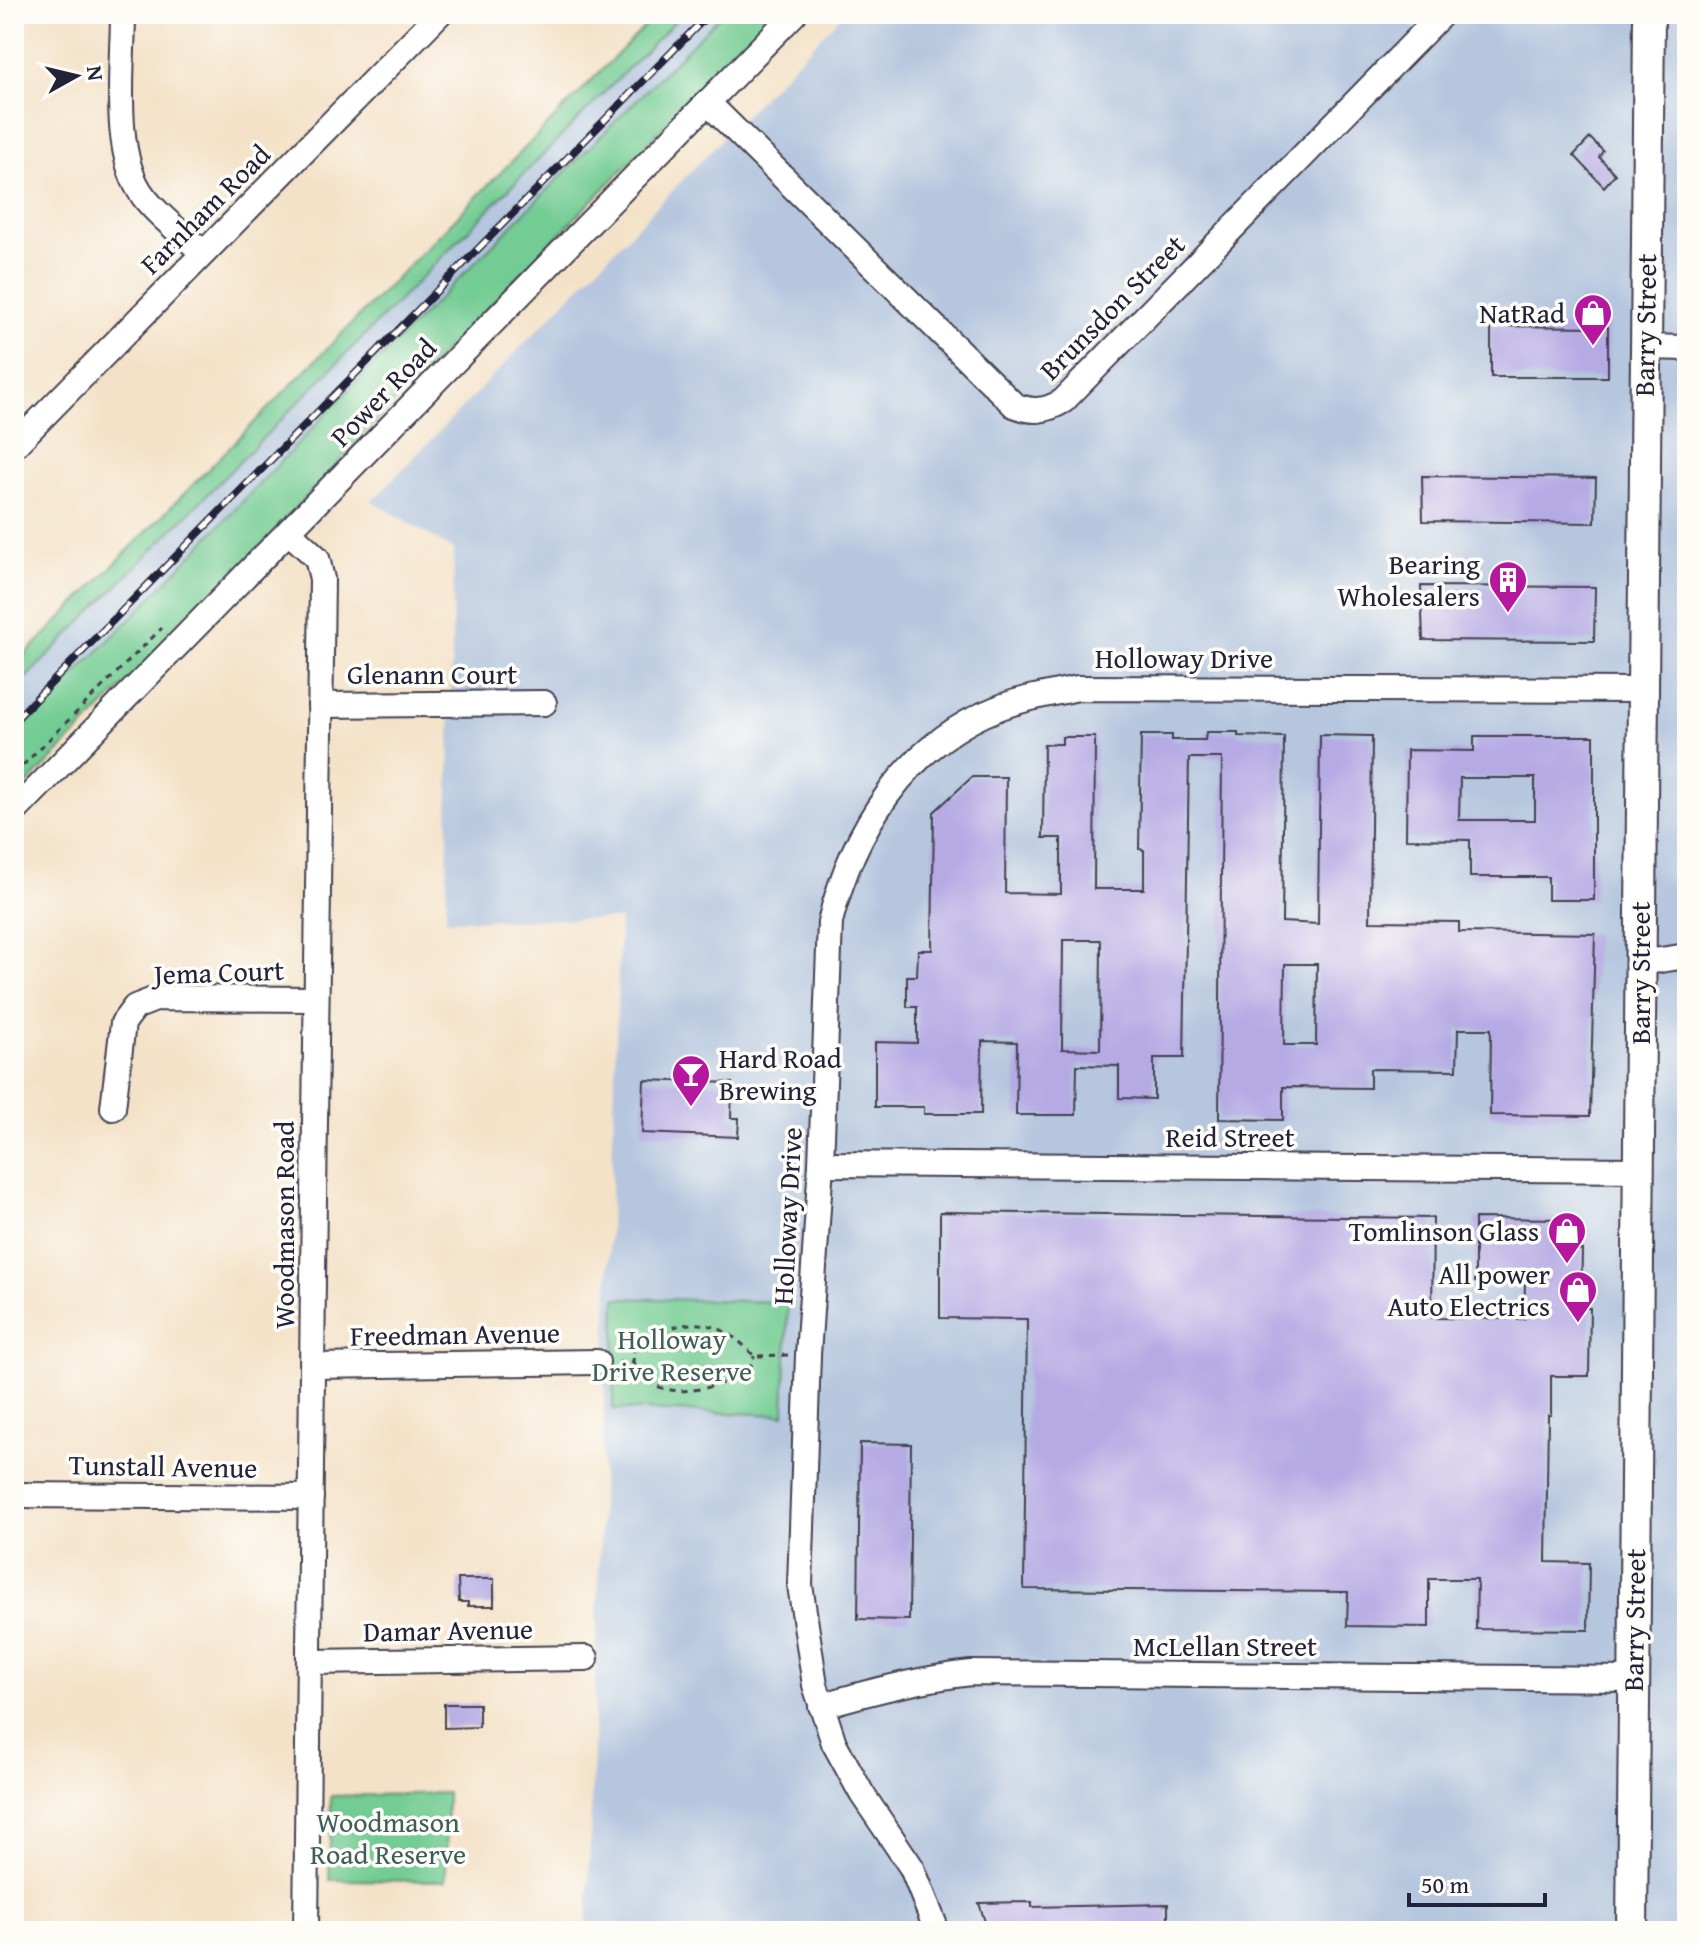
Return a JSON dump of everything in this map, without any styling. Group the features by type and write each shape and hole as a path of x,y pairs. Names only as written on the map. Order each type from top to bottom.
{"main road":[{"name":"Barry Street","path":"1632,1931 1649,14"}],"street":[{"path":"123,14 122,133 128,168 144,197 203,253"},
{"name":"Farnham Road","path":"14,446 439,14"},
{"name":"Power Road","path":"14,812 794,14"},
{"name":"Brunsdon Street","path":"707,102 1014,405 1039,411 1063,401 1442,14"},
{"path":"1645,347 1687,348"},
{"name":"Woodmason Road","path":"289,532 317,558 322,579 314,999 306,1931"},
{"name":"Holloway Drive","path":"937,1931 912,1868 834,1743 821,1706 809,1654 800,1585 808,1355 821,1164 830,922 850,859 882,799 925,753 953,732 995,709 1078,688 1642,690"},
{"name":"Glenann Court","path":"320,705 544,703"},
{"path":"1640,963 1687,956"},
{"name":"Jema Court","path":"113,1108 123,1023 135,1007 158,998 314,999"},
{"name":"Reid Street","path":"821,1164 1639,1170"},
{"name":"Freedman Avenue","path":"313,1366 597,1362"},
{"name":"Tunstall Avenue","path":"14,1495 311,1497"},
{"name":"Damar Avenue","path":"310,1662 586,1658"},
{"name":"McLellan Street","path":"821,1706 920,1679 971,1673 1633,1679"}],"path":[{"path":"754,1356 749,1369 738,1378 703,1390 682,1392 654,1386 639,1374 633,1362 634,1348 668,1327 690,1321 739,1339 754,1356 808,1355"},
{"path":"597,1362 633,1362"}],"shaded area":[{"path":"682,14 722,14 14,736 14,690"},
{"path":"843,14 1687,14 1687,1931 587,1931 620,919 446,920 454,550 372,501"}],"green space":[{"path":"657,14 682,14 14,690 14,666"},
{"path":"722,14 775,14 384,413 264,543 14,798 14,736 371,367"},
{"name":"Holloway Drive Reserve","path":"616,1298 788,1302 784,1415 613,1409"},
{"name":"Woodmason Road Reserve","path":"447,1793 446,1881 329,1880 331,1796"}],"building":[{"path":"1590,138 1603,151 1599,157 1615,174 1604,187 1574,155"},
{"path":"1491,326 1608,327 1608,377 1491,377"},
{"name":"Bearing Wholesalers","path":"1422,476 1596,478 1595,523 1423,521"},
{"name":"Bearing Wholesalers","path":"1421,586 1595,587 1594,641 1423,640"},
{"path":"1206,732 1284,737 1282,922 1318,924 1320,735 1372,736 1370,921 1459,922 1459,932 1595,934 1590,1116 1490,1115 1491,1029 1458,1029 1457,1070 1370,1069 1370,1088 1283,1087 1283,1120 1219,1119 1222,758 1189,758 1184,1058 1154,1058 1154,1099 1119,1098 1119,1066 1077,1065 1076,1115 1016,1115 1017,1042 982,1041 981,1114 924,1114 924,1107 875,1107 875,1042 917,1043 917,1007 907,1007 907,976 917,976 918,950 932,950 934,812 972,777 1006,777 1005,893 1061,894 1061,838 1043,838 1044,744 1062,744 1062,737 1095,737 1094,889 1144,889 1144,850 1139,849 1141,735 1172,735 1172,740 1205,740","holes":["1063,940 1100,940 1100,1050 1062,1049","1285,964 1317,964 1316,1045 1284,1045"]},
{"path":"1474,736 1594,736 1594,900 1548,900 1548,877 1470,877 1470,840 1406,839 1407,750 1474,751","holes":["1460,778 1535,778 1535,820 1459,820"]},
{"path":"644,1080 732,1083 731,1118 739,1118 738,1137 642,1133"},
{"path":"940,1212 1433,1218 1432,1318 1524,1319 1525,1283 1475,1282 1475,1218 1575,1219 1575,1250 1582,1250 1581,1308 1590,1308 1589,1376 1551,1376 1546,1562 1589,1563 1588,1630 1476,1629 1477,1579 1429,1579 1429,1627 1347,1626 1348,1592 1024,1589 1027,1319 940,1318"},
{"path":"860,1443 911,1444 909,1620 858,1619"},
{"path":"458,1579 494,1579 494,1606 468,1606 468,1602 459,1602"},
{"path":"444,1704 479,1704 479,1727 444,1728"},
{"path":"1032,1902 1032,1907 1168,1904 1168,1931 988,1931 979,1903"}],"railway":[{"path":"14,721 709,14"}],"place":[{"name":"NatRad","path":"1593,347"},
{"name":"Bearing Wholesalers","path":"1508,614"},
{"name":"Hard Road Brewing","path":"691,1108"},
{"name":"Tomlinson Glass","path":"1567,1265"},
{"name":"All power Auto Electrics","path":"1578,1324"}]}
